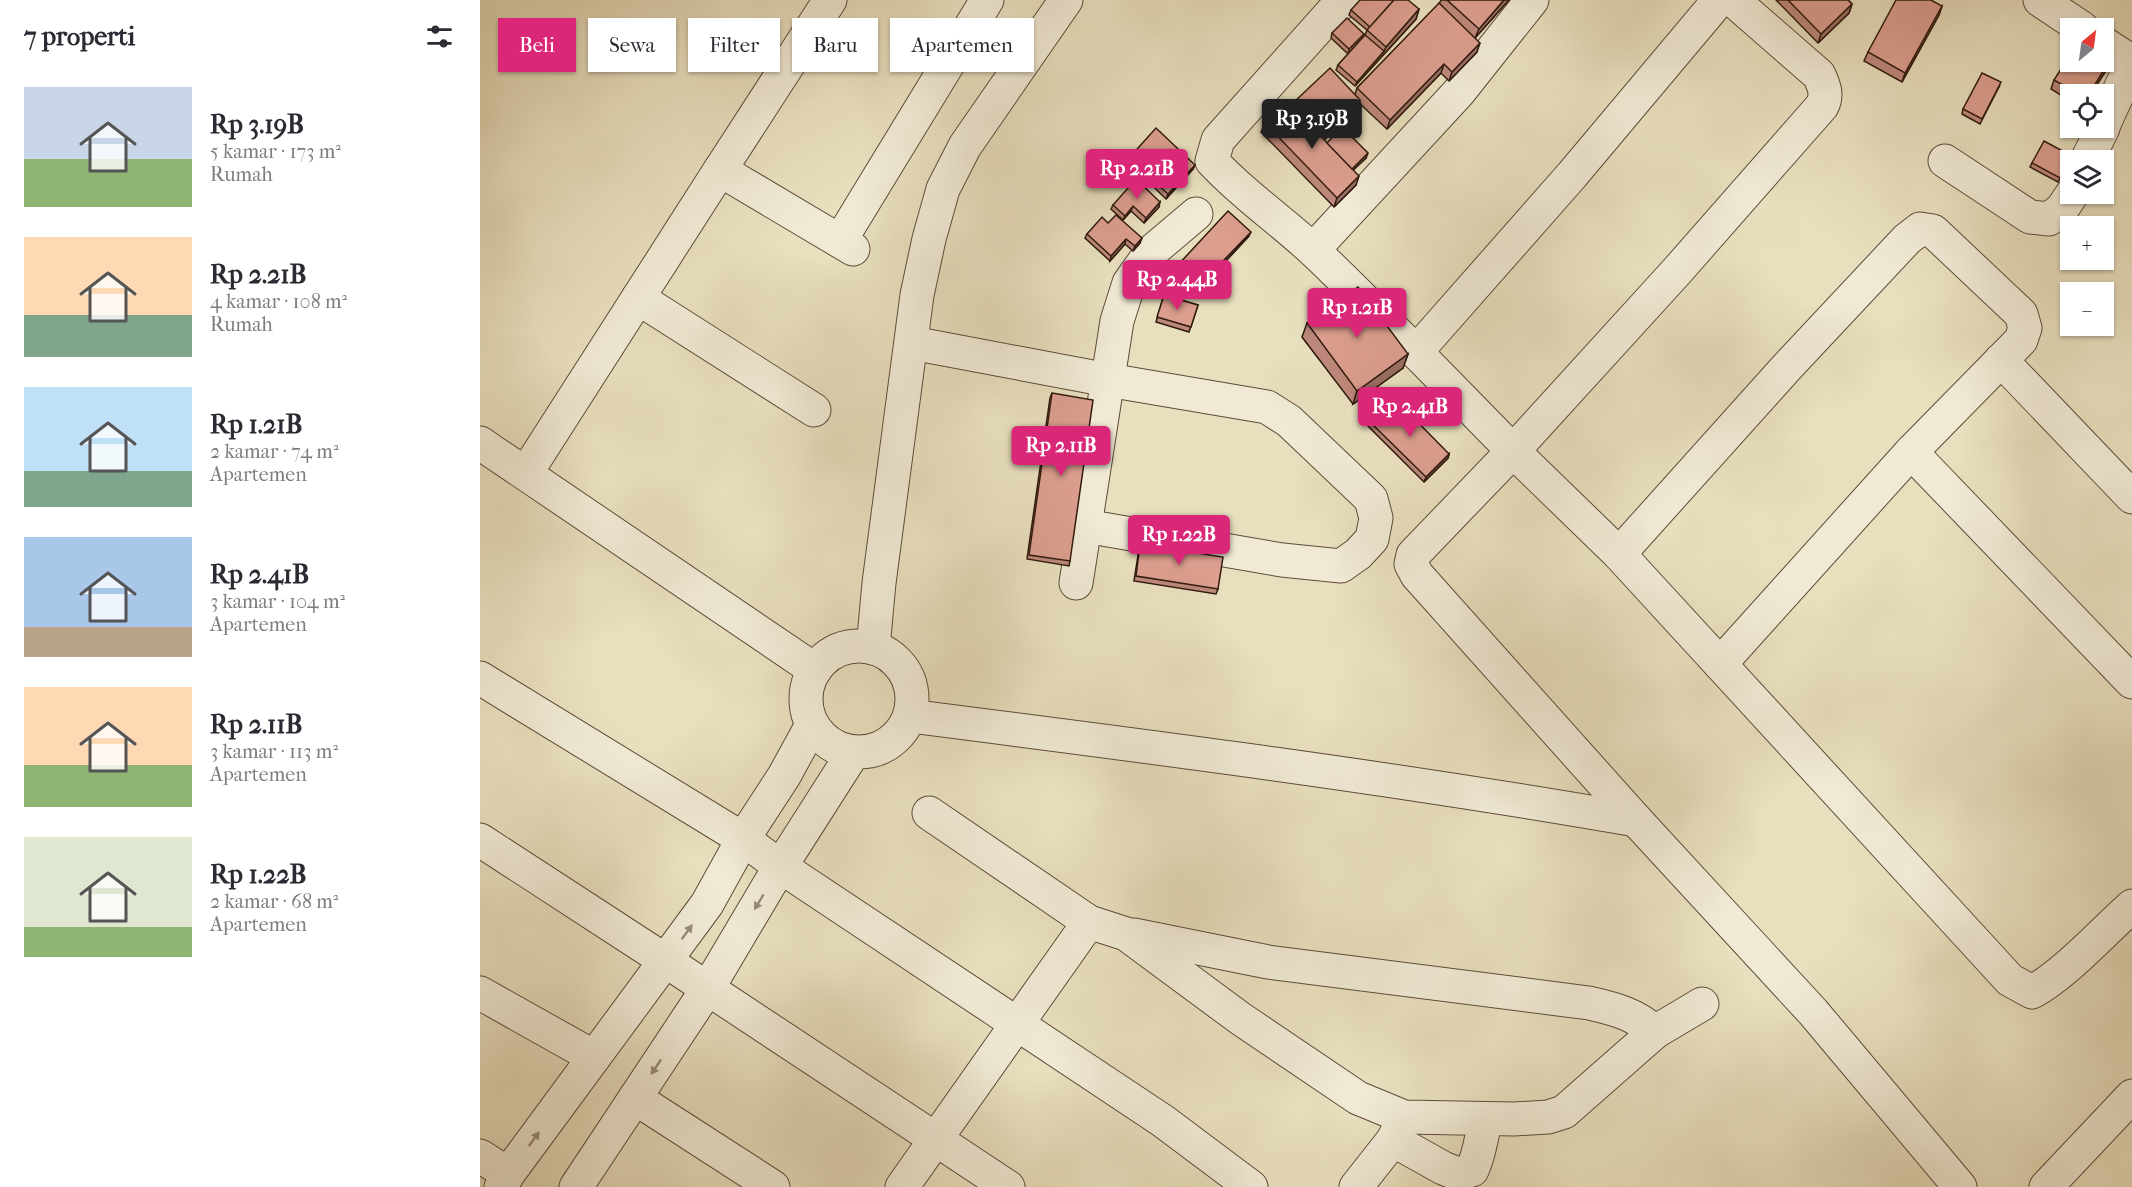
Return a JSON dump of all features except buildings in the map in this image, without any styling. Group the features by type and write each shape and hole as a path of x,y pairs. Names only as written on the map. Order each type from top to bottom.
{"street":[{"path":"526,473 830,0"},
{"path":"720,170 847,245 987,0"},
{"path":"873,648 879,583 919,284 943,189 965,146 1066,0"},
{"path":"1343,0 1218,140 1212,160 1231,182 1313,250 1512,451 1619,554 2010,981 2032,992 2039,988 2056,976 2132,906"},
{"path":"1313,250 1459,92 1533,0"},
{"path":"1416,352 1572,175 1719,0"},
{"path":"1733,0 1819,75 1826,99 1677,271 1413,555 1411,564 1417,575 1636,820 1813,1012 1960,1187"},
{"path":"2040,0 2067,18"},
{"path":"2114,51 2132,63 2114,103"},
{"path":"1945,161 2031,217 2049,219 2065,204"},
{"path":"1076,583 1117,321 1129,283 1151,252 1196,214"},
{"path":"1619,554 1787,367 1907,239 1920,229 1933,231 2021,314 2025,328 2021,340 1911,452 1720,664"},
{"path":"638,298 813,410"},
{"path":"912,343 1267,407 1288,421 1371,499 1376,518 1372,540 1341,566 1282,560 1085,526"},
{"path":"2001,360 2132,497"},
{"path":"480,443 814,670"},
{"path":"1911,452 2132,682"},
{"path":"860,646 886,653 898,662 907,674 912,688 913,702 904,730 882,748 868,752 853,753 837,748 823,738 812,725 807,712 805,697 814,670 823,659 840,649 860,646"},
{"path":"480,678 743,839 781,867 1163,1121 1251,1187"},
{"path":"910,716 1255,760 1516,799 1636,820"},
{"path":"480,1156 504,1181 706,904 743,839 784,776 812,725"},
{"path":"576,1187 708,988 853,753"},
{"path":"929,813 1089,922 1126,934 1268,962 1589,1002 1625,1012 1642,1020 1655,1032"},
{"path":"480,840 1008,1187"},
{"path":"902,1187 1089,922"},
{"path":"1126,934 1241,1019 1358,1098 1399,1129 1443,1168 1458,1174 1472,1170 1478,1158 1486,1119"},
{"path":"480,993 594,1057"},
{"path":"1356,1187 1399,1129 1486,1119 1535,1118 1564,1112 1655,1032 1702,1004"},
{"path":"2046,1187 2132,1096"},
{"path":"635,1098 773,1187"}]}
